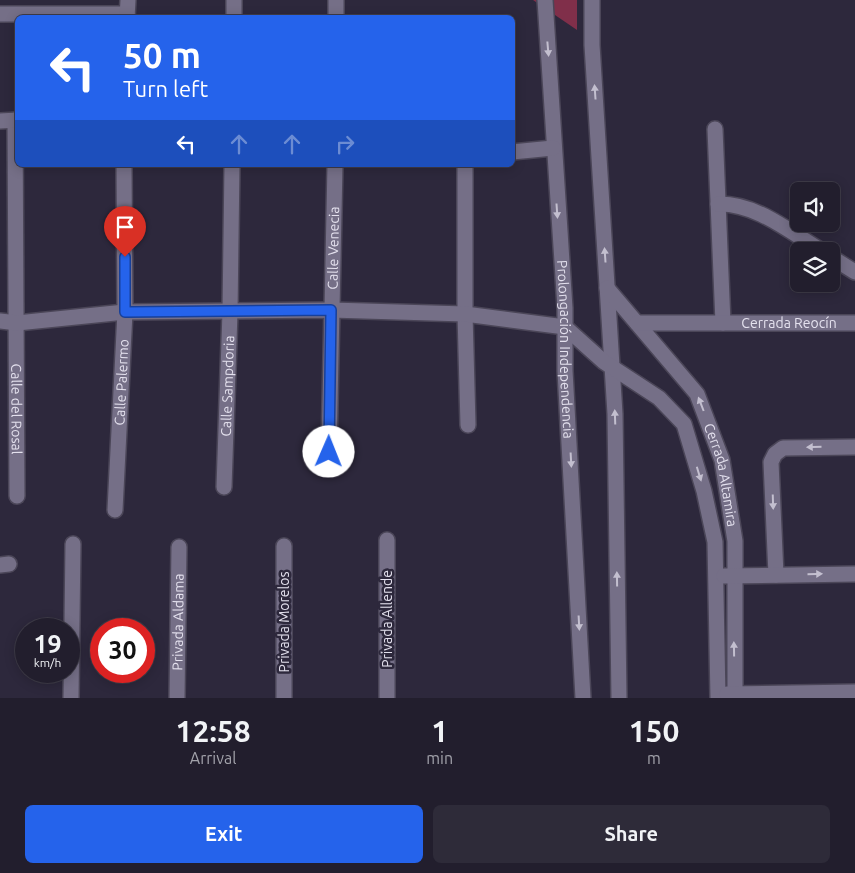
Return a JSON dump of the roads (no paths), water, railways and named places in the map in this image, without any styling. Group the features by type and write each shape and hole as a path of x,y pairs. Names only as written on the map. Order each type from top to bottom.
{"street":[{"path":"234,0 234,15"},
{"path":"336,0 336,15"},
{"name":"Prolongación Independencia","path":"545,0 583,698"},
{"path":"592,0 592,45 615,414 619,698"},
{"path":"0,14 127,10"},
{"name":"Calle del Rosal","path":"11,121 17,323 17,496"},
{"name":"Cerrada Reocín","path":"715,129 724,323"},
{"path":"515,152 553,148"},
{"name":"Calle Palermo","path":"115,510 125,312 124,167"},
{"name":"Calle Sampdoria","path":"224,486 230,312 232,167"},
{"name":"Calle Venecia","path":"329,452 334,167"},
{"path":"465,167 465,314 468,425"},
{"path":"718,204 735,204 754,210 807,242"},
{"path":"840,263 855,272"},
{"name":"Cerrada Altamira","path":"607,288 697,394 722,460 735,541 735,696"},
{"path":"0,321 17,323 125,312 331,310 465,314 564,327"},
{"name":"Cerrada Reocín","path":"637,323 855,323"},
{"name":"Cerrada Altamira","path":"564,327 612,367 659,398 684,424 704,491 714,542 718,696"},
{"path":"776,575 771,462 775,454 783,448 855,446"},
{"name":"Privada Allende","path":"387,540 387,698"},
{"path":"71,698 73,544"},
{"name":"Privada Aldama","path":"177,698 178,546"},
{"name":"Privada Morelos","path":"284,546 284,698"},
{"path":"716,576 855,574"},
{"path":"718,696 773,696 855,692"}]}
